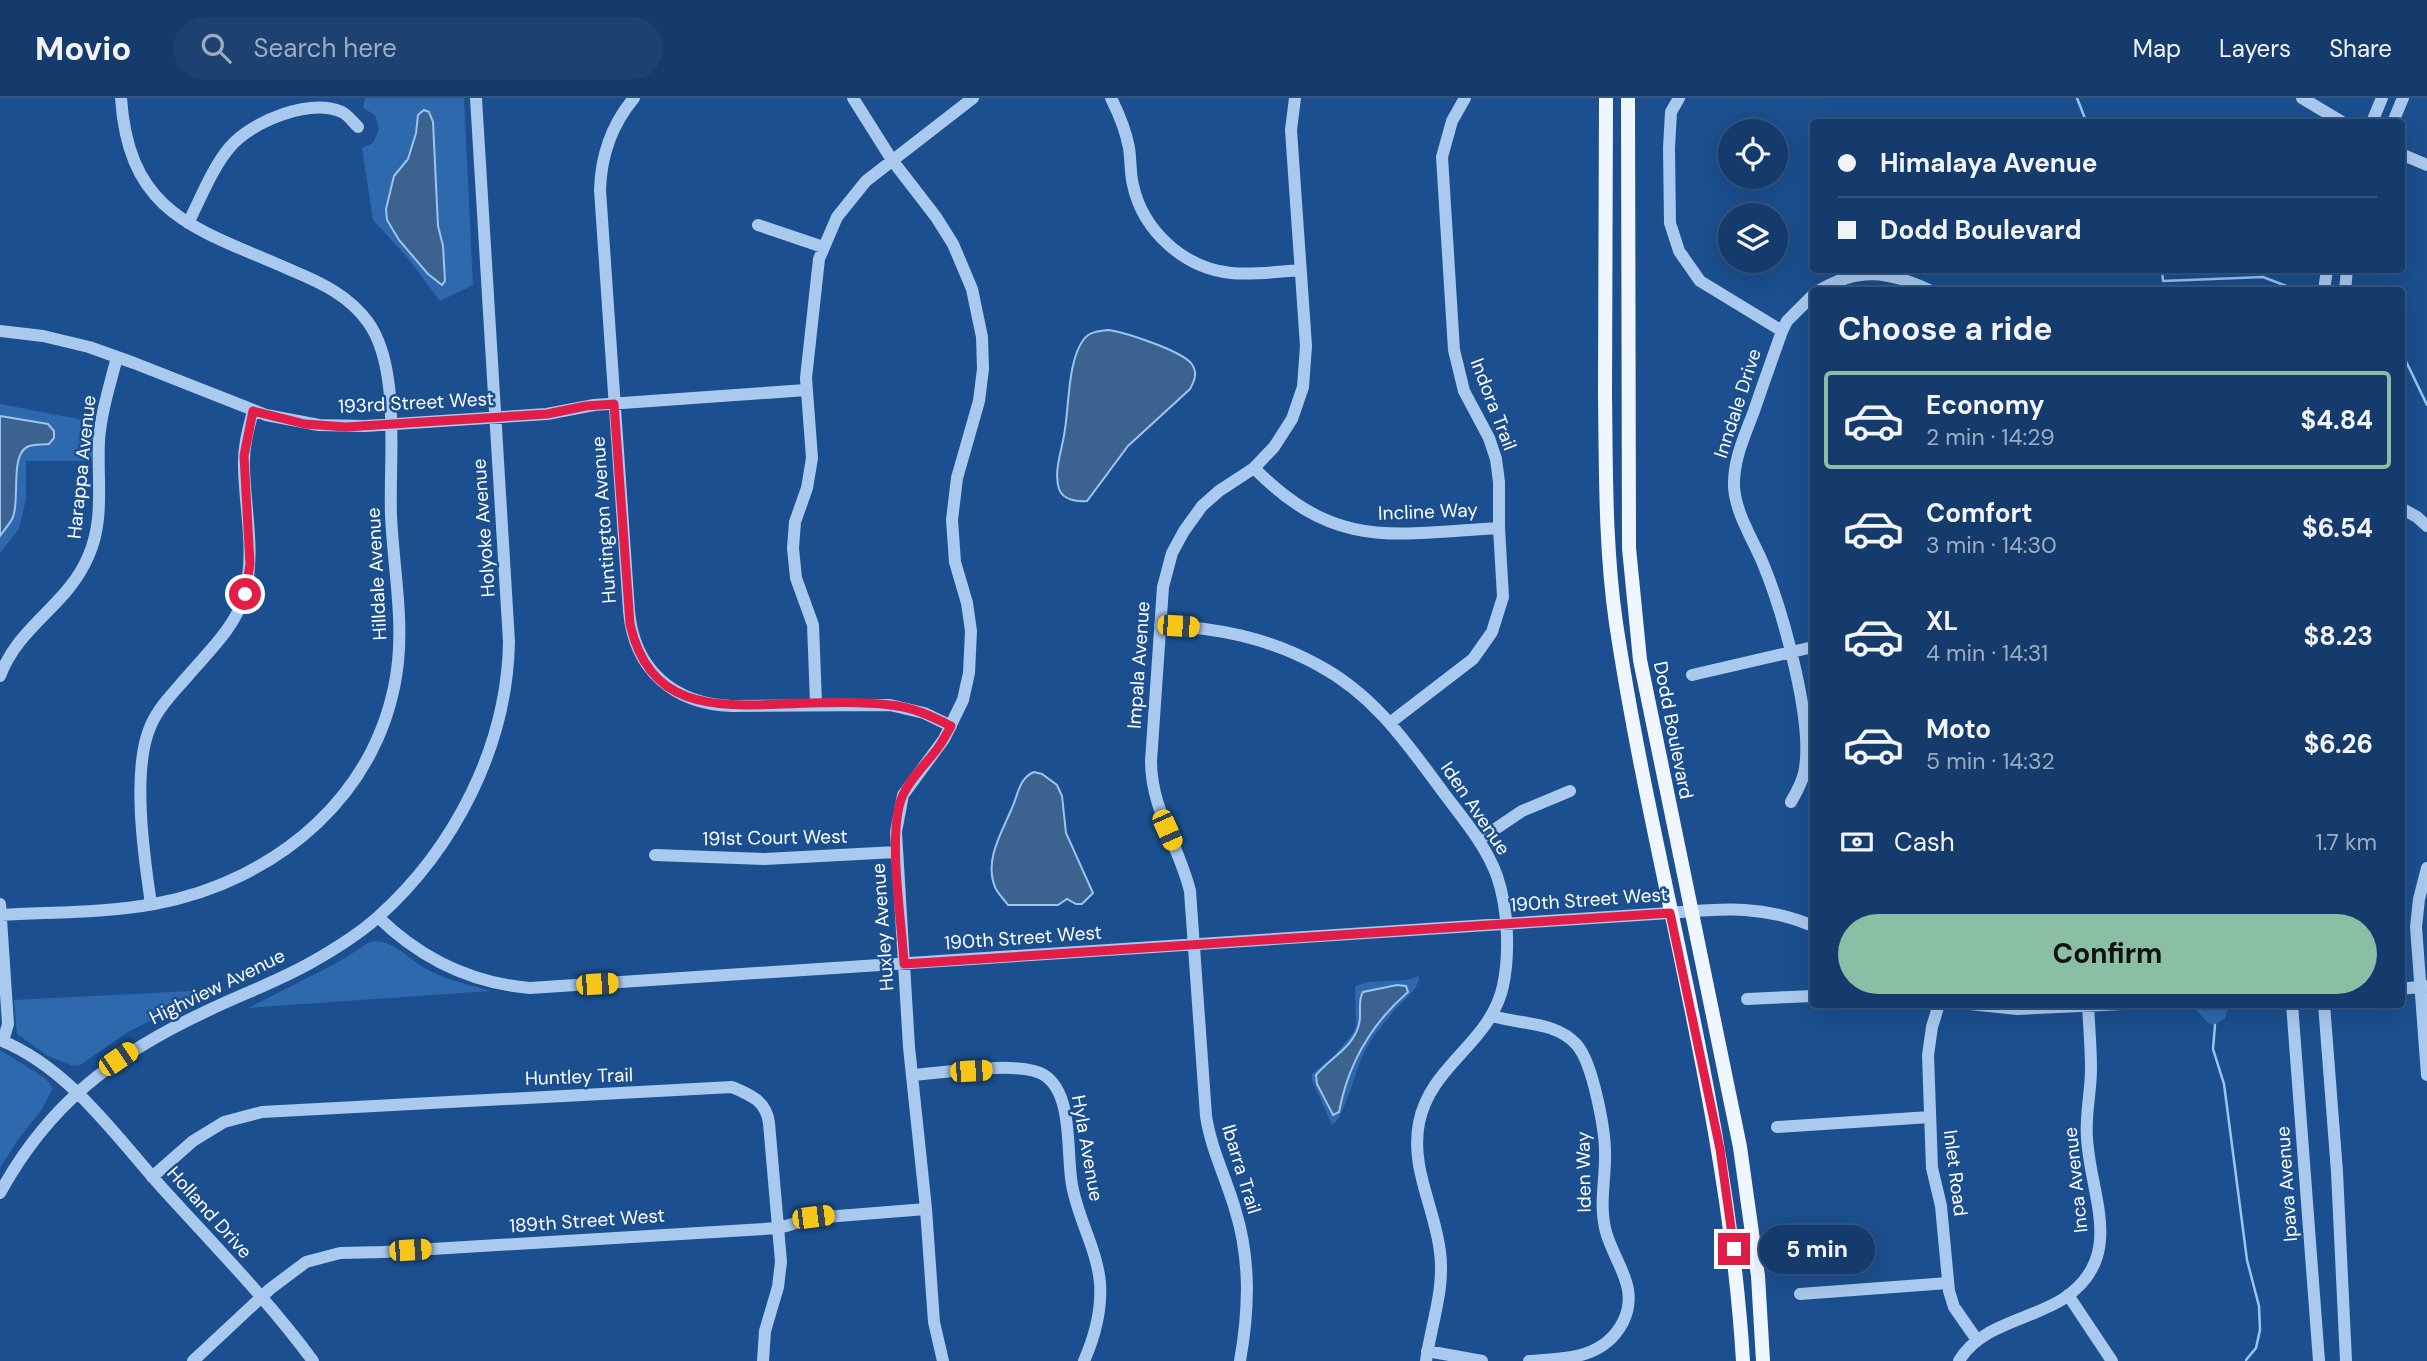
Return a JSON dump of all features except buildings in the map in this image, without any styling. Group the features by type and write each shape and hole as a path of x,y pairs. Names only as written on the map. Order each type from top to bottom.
{"main road":[{"name":"Dodd Boulevard","path":"1606,98 1605,496 1615,619 1670,913 1720,1149 1737,1271 1743,1361"},
{"name":"Dodd Boulevard","path":"1628,98 1629,548 1644,686 1740,1147 1758,1276 1763,1361"}],"street":[{"name":"Hilldale Avenue","path":"1,915 151,904 180,898 223,883 284,851 328,815 372,752 391,700 399,651 387,375 382,349 369,323 352,304 328,287 188,223 156,198 134,166 124,135 121,98"},
{"name":"Holyoke Avenue","path":"377,917 426,865 460,815 489,748 502,700 509,659 476,98"},
{"name":"Huntington Avenue","path":"634,98 621,116 610,139 600,183 630,624 636,645 648,666 666,685 679,694 706,704 732,706 816,703 900,706 924,713 951,726"},
{"path":"853,98 892,160"},
{"path":"816,703 813,625 793,564 795,522 807,488 811,458 806,390 817,270 823,247 837,217 851,197 866,181 973,98"},
{"path":"1111,98 1129,146 1131,177 1136,197 1146,217 1167,243 1192,261 1227,272 1300,270"},
{"name":"Impala Avenue","path":"1194,945 1188,883 1159,812 1152,779 1165,578 1179,538 1202,506 1254,468 1274,447 1288,427 1303,387 1306,355 1291,130 1295,98"},
{"name":"Indora Trail","path":"1391,722 1464,667 1481,649 1492,632 1503,597 1496,459 1489,438 1464,391 1454,349 1442,157 1452,121 1465,98"},
{"path":"1679,98 1671,112 1669,148 1670,223 1679,251 1700,281 1782,331"},
{"path":"2302,98 2337,119"},
{"path":"2373,119 2382,98"},
{"path":"2394,119 2403,98"},
{"path":"188,223 228,150 245,132 266,119 291,110 322,107 345,113 358,127"},
{"path":"2405,156 2427,165"},
{"name":"Huxley Avenue","path":"892,160 945,230 961,259 972,289 982,337 983,369 979,401 957,478 952,506 953,548 969,617 972,645 967,687 940,746 903,795 897,821 896,852 912,1074 934,1322 943,1361"},
{"path":"758,225 823,247"},
{"path":"1825,287 1841,278 1873,274 1907,280 1922,287"},
{"name":"Inndale Drive","path":"1791,802 1804,775 1801,704 1791,652 1770,581 1743,520 1734,490 1738,454 1782,331 1787,321 1810,298"},
{"name":"193rd Street West","path":"0,331 68,341 117,357 253,411 290,421 319,425 390,425 547,414 586,406 806,390"},
{"name":"Harappa Avenue","path":"0,676 18,642 70,588 89,555 98,519 101,426 117,357"},
{"path":"151,904 140,777 141,759 148,732 159,710 227,630 245,594 250,564 244,456 253,411"},
{"name":"Incline Way","path":"1254,468 1282,496 1302,509 1352,529 1387,534 1499,528"},
{"path":"2405,510 2427,526"},
{"name":"Iden Avenue","path":"1160,625 1229,632 1296,654 1342,680 1391,722 1479,840 1497,877 1504,924 1505,973 1501,995 1493,1016 1476,1039 1440,1076 1419,1122 1416,1146 1419,1169 1435,1222 1442,1270 1440,1300 1426,1356"},
{"path":"1692,675 1810,648"},
{"path":"1479,840 1522,811 1570,790"},
{"name":"191st Court West","path":"655,855 765,859 896,852"},
{"path":"2427,868 2421,886 2416,927 2423,986 2427,1075"},
{"path":"0,904 8,1024 2,1040 39,1062 75,1093"},
{"name":"190th Street West","path":"377,917 394,934 442,964 479,979 519,987 904,964 1727,908 1755,909 1810,925"},
{"name":"Highview Avenue","path":"0,1193 41,1132 75,1093 130,1051 184,1022 309,963 377,917"},
{"name":"Ibarra Trail","path":"1194,945 1206,1116 1212,1147 1238,1218 1246,1262 1247,1315 1240,1361"},
{"path":"2405,988 2423,986"},
{"path":"1747,999 1810,996"},
{"name":"Inlet Road","path":"1939,1008 1932,1027 1928,1055 1932,1168 1942,1217 1948,1283 1954,1307 1977,1340"},
{"path":"2008,1008 2035,1008"},
{"name":"Inca Avenue","path":"1959,1361 1977,1340 2052,1306 2068,1295 2092,1267 2101,1232 2100,1210 2087,1136 2091,1069 2088,1008"},
{"name":"Ipava Avenue","path":"2292,1008 2319,1361"},
{"path":"2324,1008 2337,1172 2346,1361"},
{"name":"Iden Way","path":"1493,1016 1556,1029 1569,1037 1584,1055 1604,1137 1601,1200 1604,1223 1629,1292 1623,1322 1600,1348 1577,1357 1530,1361"},
{"name":"Hyla Avenue","path":"912,1074 1024,1068 1044,1074 1058,1089 1065,1109 1073,1190 1096,1259 1100,1284 1097,1322 1084,1361"},
{"name":"Huntley Trail","path":"152,1177 193,1141 225,1122 262,1112 732,1087 751,1094 768,1113 781,1262 778,1287 765,1331 763,1361"},
{"name":"Holland Drive","path":"75,1093 89,1104 261,1297 313,1361"},
{"path":"1777,1127 1930,1116"},
{"name":"189th Street West","path":"193,1361 261,1297 306,1262 340,1252 383,1252 779,1228 813,1217 926,1209"},
{"path":"1800,1294 1948,1283"},
{"path":"2068,1295 2112,1361"},
{"path":"1426,1356 1482,1361"}],"shaded area":[{"path":"365,98 464,98 473,285 440,301 407,257 373,220 362,148 373,143 379,129 375,115 363,108","holes":["417,122 433,122 438,226 443,246 428,274 386,209 395,176 408,159"]},
{"path":"424,110 429,112 433,122 438,226 443,246 445,281 442,285 428,274 399,240 387,220 386,209 394,176 408,159 418,115"},
{"path":"1109,330 1140,338 1176,353 1191,363 1195,376 1190,389 1128,446 1087,501 1075,501 1061,493 1057,482 1072,370 1086,336"},
{"path":"0,404 94,422 92,461 26,461 26,499 19,529 0,553 0,536 15,507 16,468 20,456 25,448 49,444 54,438 54,431 48,424 0,416"},
{"path":"0,416 48,424 54,431 54,438 49,444 29,446 22,452 17,469 13,517 0,536"},
{"path":"1034,772 1042,774 1057,785 1062,796 1066,833 1093,893 1082,904 1067,899 1058,905 1008,905 995,887 992,867 996,846 1022,783"},
{"path":"376,941 397,948 435,974 490,991 248,1008 335,964 370,942"},
{"path":"1419,976 1413,991 1378,1030 1368,1046 1341,1114 1332,1125 1312,1080 1312,1074 1335,1055 1353,1033 1356,1026 1355,987 1369,982","holes":["1386,988 1408,992 1384,1016 1363,1043 1342,1094 1330,1113 1316,1079 1356,1034 1363,992"]},
{"path":"1397,985 1406,986 1408,992 1372,1031 1348,1077 1339,1112 1333,1115 1317,1084 1316,1075 1347,1046 1356,1032 1363,992"},
{"path":"211,990 128,1032 80,1065 74,1066 48,1056 17,1034 14,1000"},
{"path":"2195,1008 2228,1008 2225,1018 2215,1025 2208,1023"},
{"path":"0,1050 45,1078 53,1088 42,1109 0,1168"}],"waterway":[{"path":"2077,98 2085,119"},
{"path":"2162,273 2163,281 2263,277 2289,287"},
{"path":"2405,359 2427,405"},
{"path":"2215,1025 2213,1049 2224,1084 2247,1260 2259,1306 2260,1330 2256,1348 2246,1360"}],"route":[{"path":"245,594 250,564 244,456 253,411 305,424 346,427 559,413 586,406 614,404 630,624 641,655 666,685 679,694 706,704 890,705 913,709 951,726 940,746 908,787 900,803 896,852 904,964 1670,913 1720,1149 1734,1249"}]}
